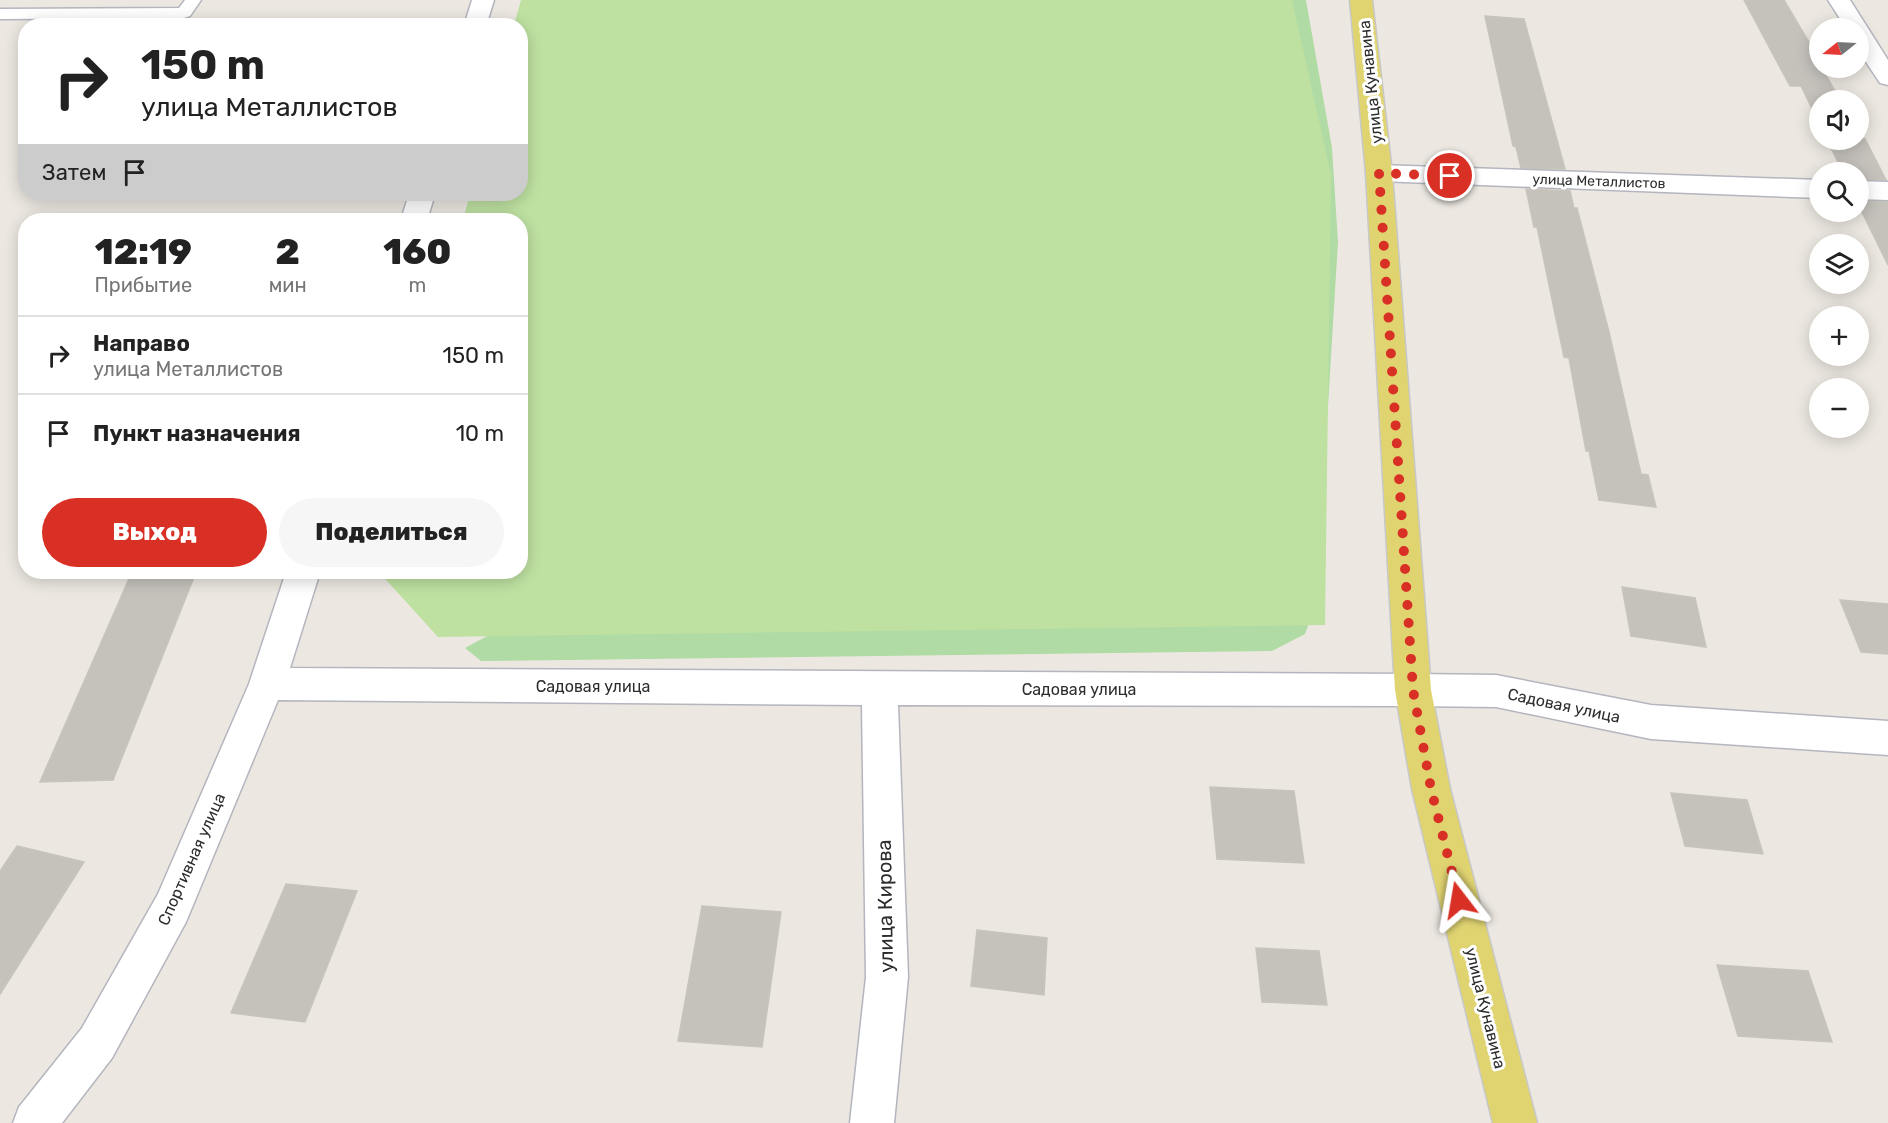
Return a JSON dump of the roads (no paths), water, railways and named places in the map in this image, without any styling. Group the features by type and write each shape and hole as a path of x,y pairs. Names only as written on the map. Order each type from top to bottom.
{"main road":[{"name":"улица Кунавина","path":"1361,0 1379,173 1413,690 1431,789 1515,1123"}],"street":[{"path":"478,18 483,0"},
{"path":"1839,0 1850,18"},
{"path":"1869,48 1888,78"},
{"name":"улица Металлистов","path":"1379,173 1809,189"},
{"path":"1869,190 1888,191"},
{"name":"Спортивная улица","path":"35,1123 97,1043 172,908 267,684 301,579"},
{"name":"Садовая улица","path":"267,684 1496,691 1651,722 1888,738"},
{"name":"улица Кирова","path":"872,1123 887,977 880,689"}],"lane":[{"path":"0,14 184,13 193,0"}]}
